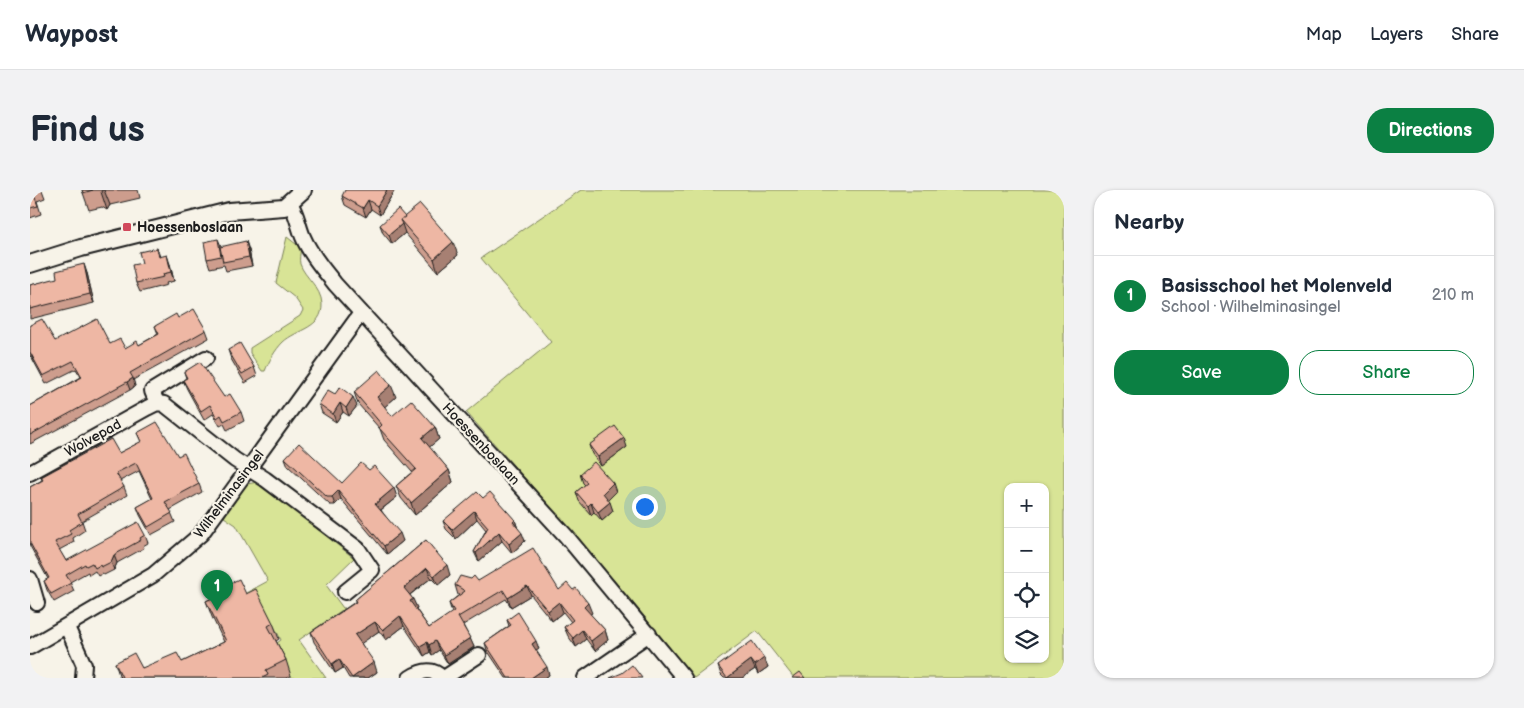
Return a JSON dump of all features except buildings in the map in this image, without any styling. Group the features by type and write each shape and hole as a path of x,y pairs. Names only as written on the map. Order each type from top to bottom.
{"street":[{"path":"30,264 81,248 229,211 270,209 290,203 303,190"},
{"name":"Hoessenboslaan","path":"290,203 297,214 303,237 318,263 566,536 684,678"},
{"name":"Wilhelminasingel","path":"30,648 153,575 183,551 216,517 361,312"},
{"path":"206,358 152,391 157,403 164,404 358,549 372,570 345,592"},
{"name":"Wolvepad","path":"30,474 157,403"},
{"path":"30,579 37,603"},
{"path":"67,627 84,665 83,678"},
{"path":"584,678 649,634"},
{"path":"410,678 420,672 429,670 443,678 480,655"}],"green space":[{"path":"581,190 1064,190 1064,678 794,678 757,631 694,678 611,576 466,412 551,342 481,258"},
{"path":"287,237 301,248 300,264 319,293 322,304 321,312 314,323 283,342 277,348 265,371 262,371 250,353 250,348 300,316 303,310 295,298 276,283"},
{"path":"258,482 354,558 326,585 343,608 345,608 299,640 326,678 292,678 277,643 281,640 263,604 254,607 246,593 268,581 236,525 224,517 247,484"}],"place":[{"name":"Hoessenboslaan","path":"127,227"},
{"name":"Basisschool het Molenveld","path":"217,611"}]}
